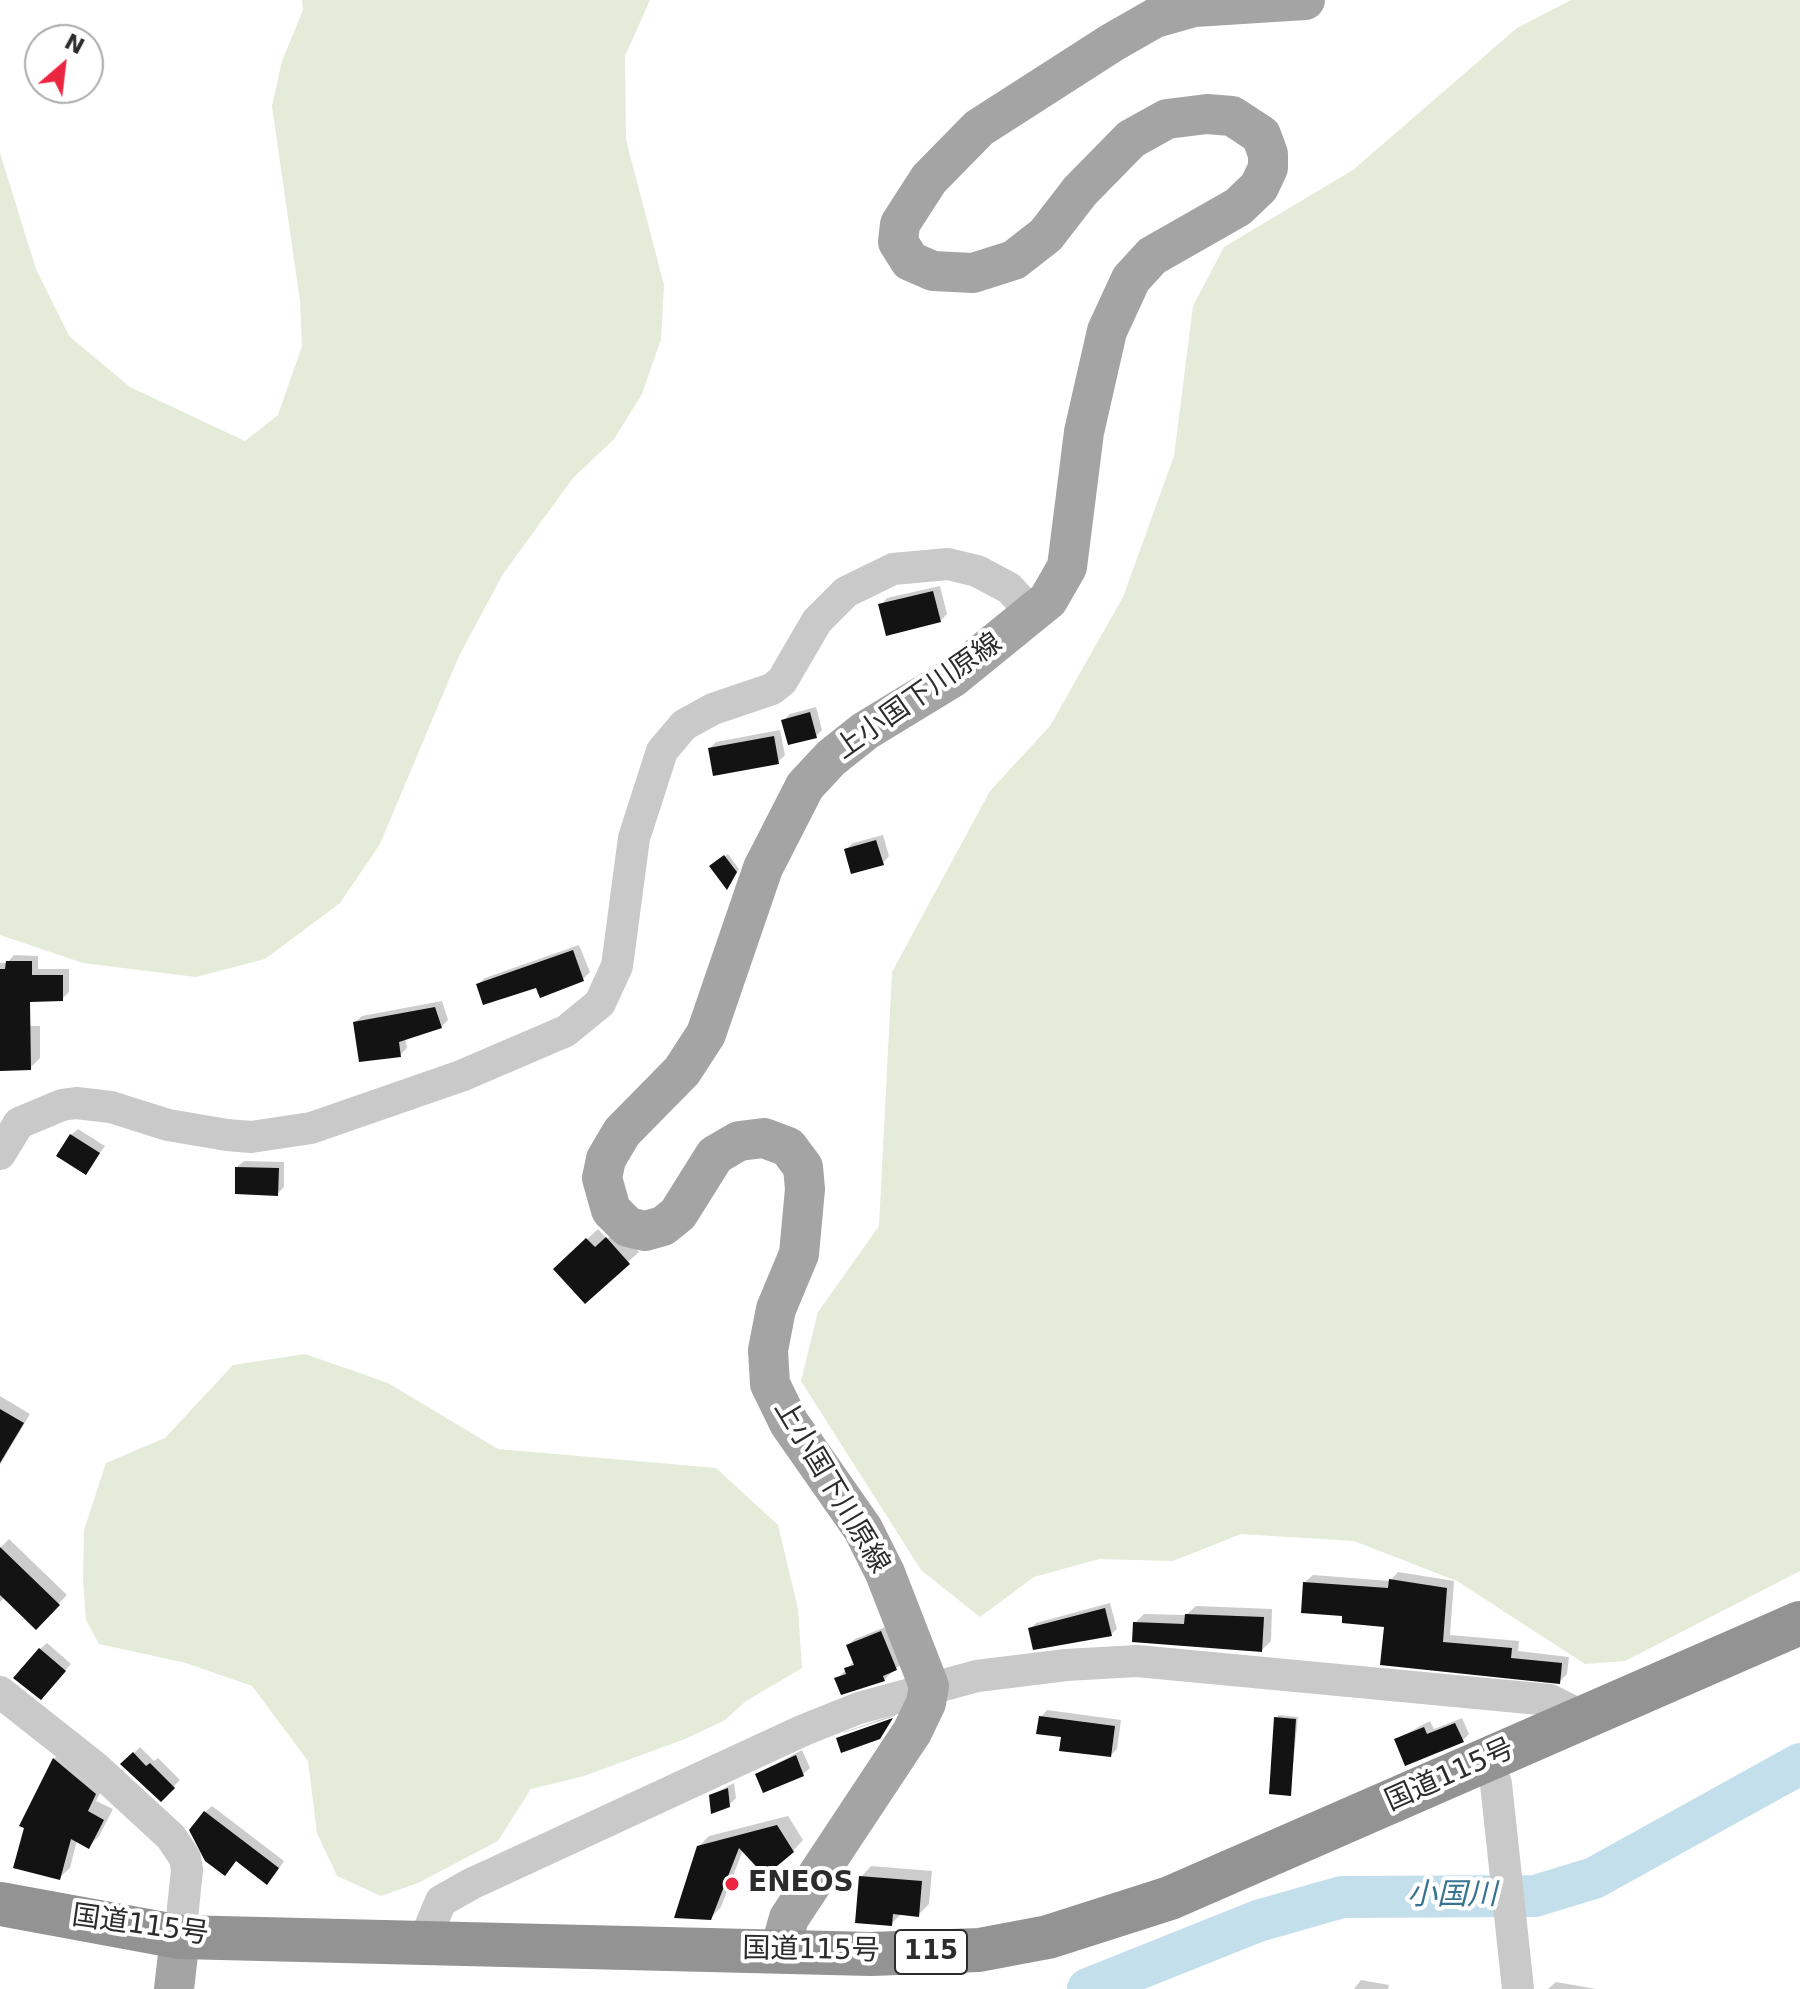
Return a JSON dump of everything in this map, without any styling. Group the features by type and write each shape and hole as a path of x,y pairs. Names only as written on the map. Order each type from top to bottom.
{"highway":[{"name":"国道115号","path":"0,1904 180,1937 871,1954 979,1950 1048,1937 1170,1898 1800,1623"}],"main road":[{"name":"上小国下川原線","path":"929,1686 885,1573 863,1529 789,1423 770,1384 768,1350 776,1309 799,1254 805,1189 803,1167 788,1147 764,1138 739,1141 715,1155 678,1214 663,1226 645,1231 628,1227 611,1210 602,1178 606,1159 622,1132 682,1071 706,1034 763,868 805,786 831,758 865,731 952,678 1048,600 1067,567 1084,432 1107,331 1131,279 1152,256 1238,207 1259,187 1268,168 1268,154 1261,135 1232,116 1207,114 1167,119 1131,139 1080,191 1046,235 1014,260 973,273 933,271 910,261 898,242 900,224 929,179 979,128 1155,18 1194,7 1305,0"},
{"path":"780,1950 789,1918 912,1732 926,1703 929,1686"},
{"path":"174,1989 180,1937"}],"street":[{"path":"0,1154 19,1123 62,1105 76,1103 111,1107 168,1125 227,1135 251,1137 311,1128 461,1076 566,1031 600,1003 617,966 634,838 662,751 684,725 713,709 772,689 782,681 817,621 846,592 893,569 948,564 977,571 1009,588 1033,614"},
{"path":"429,1942 430,1927 441,1901 471,1884 804,1730 859,1708 929,1686 977,1676 1066,1665 1137,1661 1550,1700 1570,1710 1577,1720"},
{"path":"0,1692 95,1767 171,1837 185,1858 187,1870 180,1937"},
{"path":"1488,1760 1496,1784 1518,1989"}],"green space":[{"path":"302,0 650,0 625,56 626,140 664,285 661,339 642,394 614,439 573,478 503,574 459,656 380,844 340,903 265,959 196,977 83,963 0,935 0,153 36,269 69,336 130,387 245,441 278,415 302,346 300,301 272,106 282,61 303,10"},
{"path":"1571,0 1800,0 1800,1571 1625,1661 1585,1664 1457,1581 1354,1541 1241,1534 1173,1561 1099,1559 1034,1577 980,1617 921,1570 801,1381 818,1312 879,1226 892,972 990,791 1050,726 1123,597 1174,456 1193,306 1224,247 1353,170 1517,28"},
{"path":"305,1354 388,1383 498,1449 716,1468 778,1525 798,1609 802,1668 746,1701 725,1720 685,1739 584,1776 531,1789 498,1841 418,1883 381,1896 337,1876 317,1833 308,1761 252,1686 186,1663 99,1644 86,1620 83,1580 84,1530 106,1463 165,1438 233,1365"}],"building":[{"path":"933,591 941,622 886,636 878,604"},
{"path":"810,712 817,738 788,745 781,720"},
{"path":"774,736 779,764 713,776 708,748"},
{"path":"876,840 884,865 851,874 844,849"},
{"path":"724,855 737,872 727,890 709,866"},
{"path":"573,950 584,981 540,998 536,988 483,1005 476,984"},
{"path":"6,961 32,961 32,975 63,975 63,1001 30,1002 31,1070 0,1071 0,969 5,969"},
{"path":"435,1007 442,1028 399,1042 401,1057 359,1062 353,1022"},
{"path":"70,1134 100,1153 86,1175 56,1156"},
{"path":"235,1167 279,1168 278,1196 235,1194"},
{"path":"606,1237 630,1264 585,1304 553,1269 586,1238 595,1247"},
{"path":"0,1409 24,1423 0,1463"},
{"path":"0,1547 60,1605 36,1630 0,1595"},
{"path":"1389,1579 1447,1588 1443,1642 1512,1648 1511,1658 1562,1663 1560,1684 1380,1665 1384,1627 1342,1623 1342,1616 1301,1613 1303,1582 1388,1588"},
{"path":"1105,1608 1112,1636 1033,1650 1028,1628"},
{"path":"1185,1614 1264,1617 1262,1652 1132,1642 1133,1622 1184,1624"},
{"path":"881,1631 897,1670 883,1676 885,1681 841,1695 834,1678 846,1674 844,1668 854,1665 846,1645"},
{"path":"39,1648 66,1671 41,1700 13,1678"},
{"path":"1039,1716 1115,1726 1111,1757 1059,1751 1061,1737 1036,1734"},
{"path":"1274,1717 1296,1719 1291,1796 1269,1794"},
{"path":"893,1718 880,1739 841,1753 836,1738"},
{"path":"1455,1723 1464,1742 1405,1766 1394,1739 1424,1727 1427,1734"},
{"path":"133,1752 146,1766 150,1763 175,1788 161,1802 120,1764"},
{"path":"796,1755 804,1776 763,1793 755,1774"},
{"path":"53,1758 96,1794 88,1811 104,1820 89,1849 71,1839 60,1880 13,1868 24,1828 19,1826"},
{"path":"728,1788 730,1807 711,1814 709,1795"},
{"path":"204,1811 279,1868 267,1885 236,1861 225,1876 205,1861 189,1830"},
{"path":"777,1825 794,1852 765,1876 739,1848 711,1920 674,1918 697,1846"},
{"path":"859,1876 922,1881 919,1917 893,1914 892,1926 855,1923"}],"waterway":[{"name":"小国川","path":"1088,1989 1258,1921 1342,1897 1535,1896 1594,1878 1800,1764"}],"place":[{"name":"ENEOS","path":"732,1884"}]}
